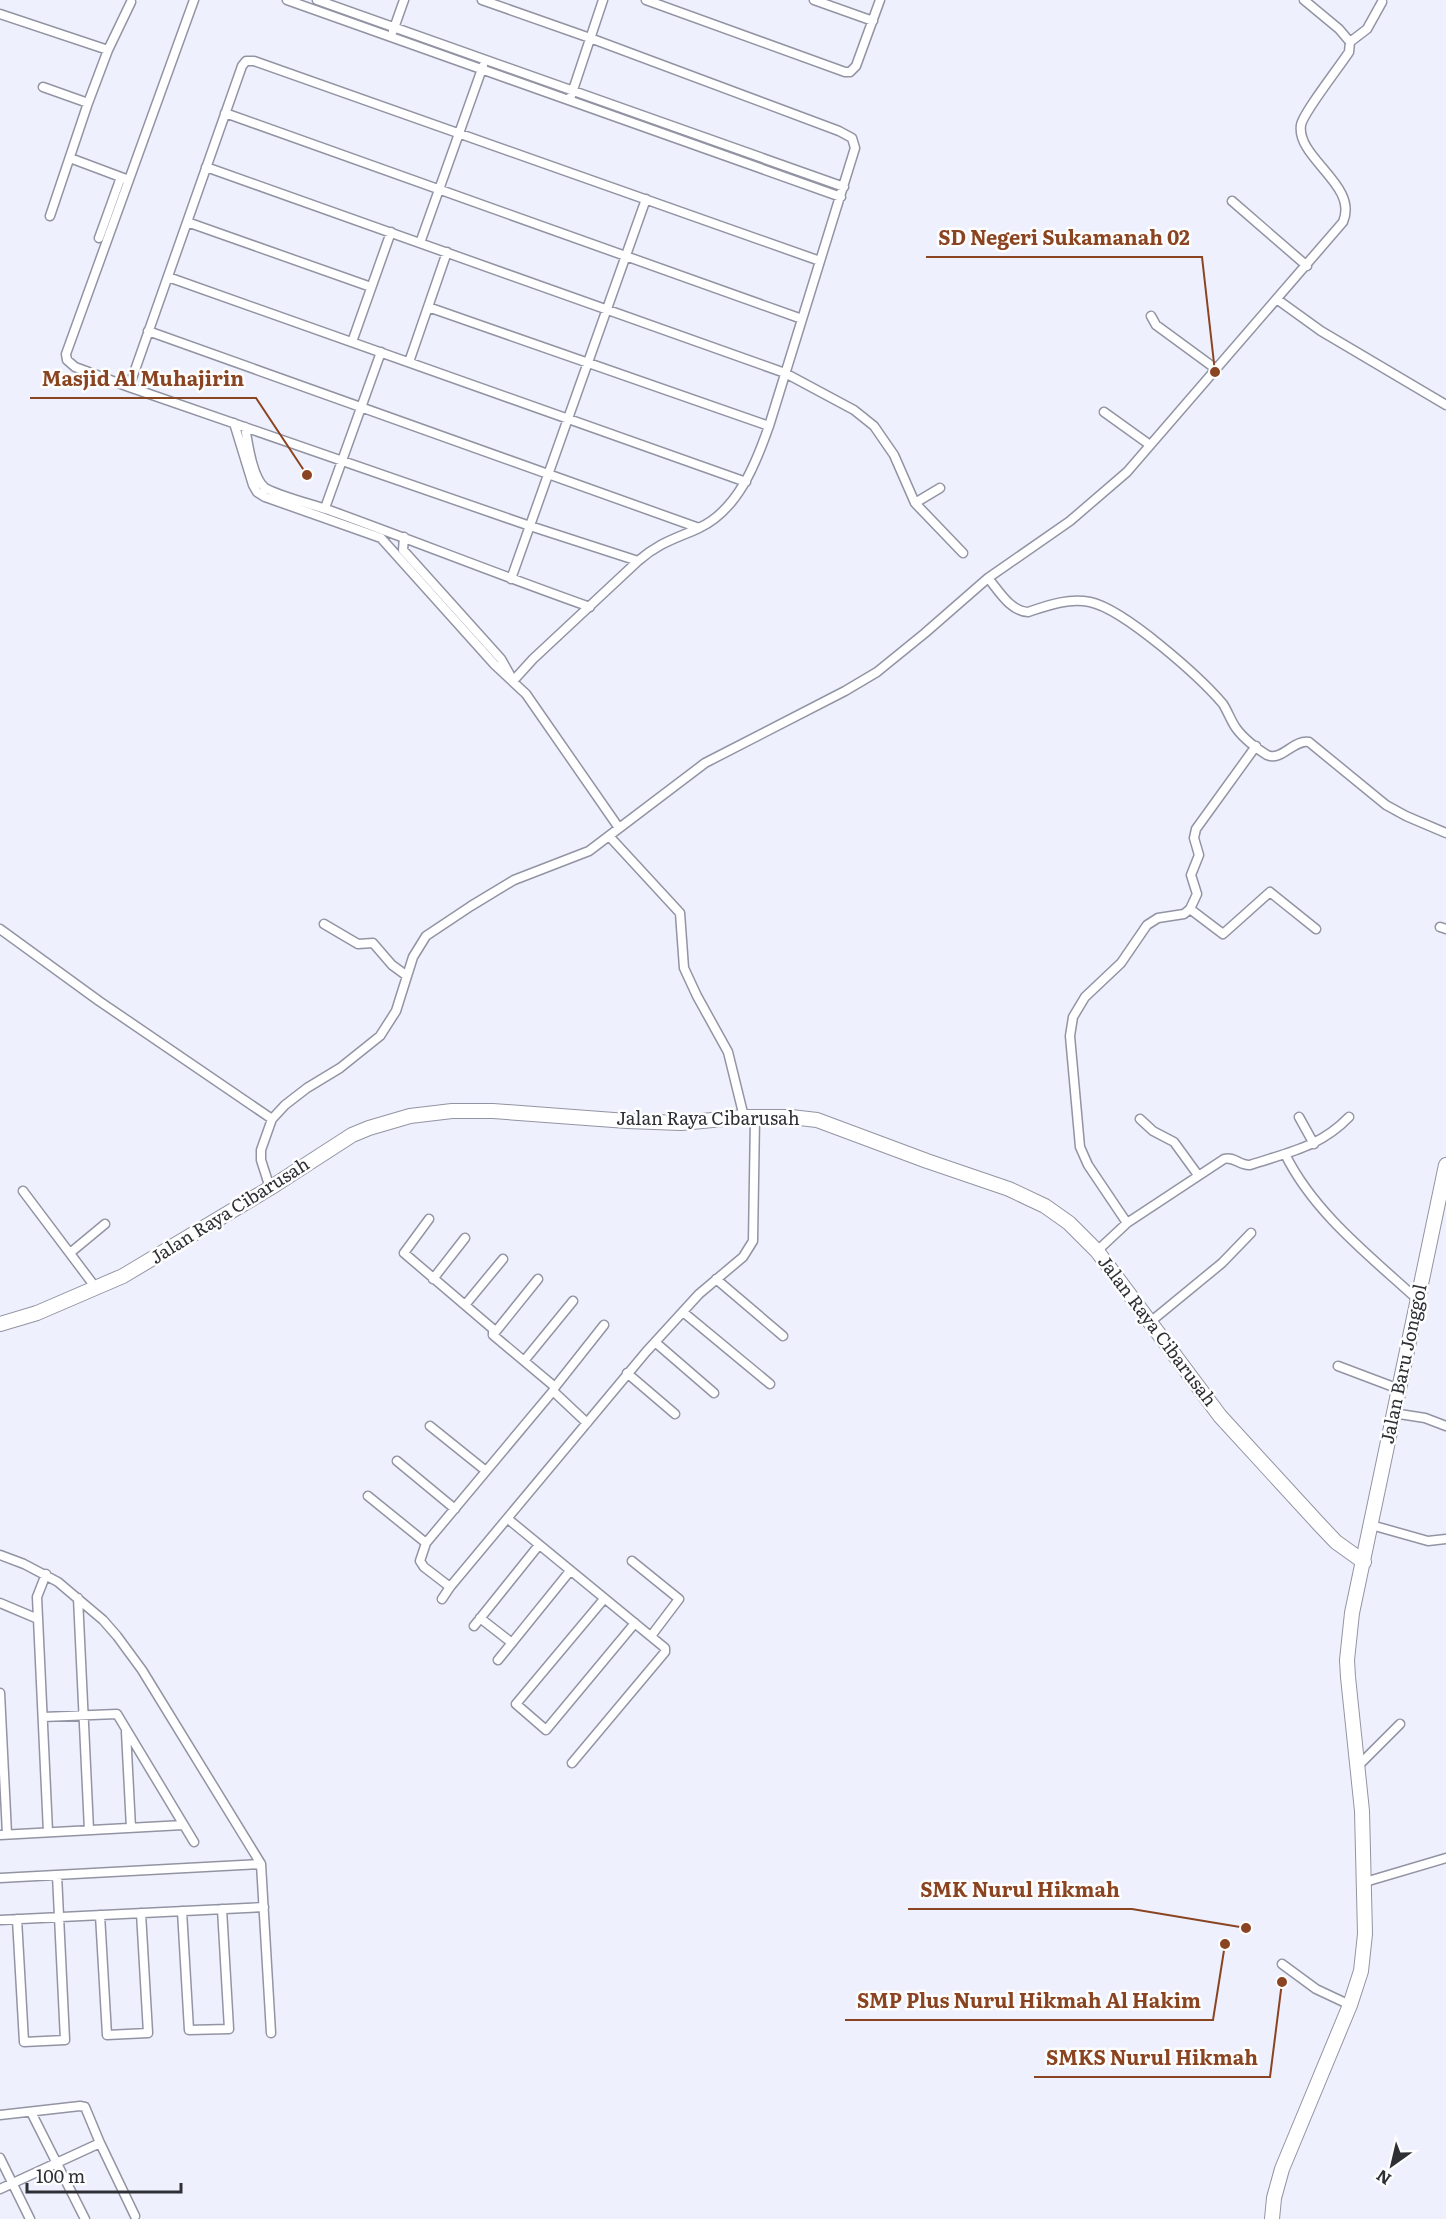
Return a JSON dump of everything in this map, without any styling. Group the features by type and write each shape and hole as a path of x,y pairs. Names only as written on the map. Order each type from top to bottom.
{"main road":[{"name":"Jalan Raya Cibarusah","path":"0,1324 37,1314 134,1270 270,1188 352,1135 369,1128 428,1113 493,1111 681,1123 791,1117 817,1120 1010,1189 1045,1206 1069,1223 1097,1251 1220,1416 1336,1542 1364,1562"},
{"name":"Jalan Baru Jonggol","path":"1272,2219 1274,2198 1282,2169 1350,2005 1363,1960 1365,1882 1358,1766 1347,1660 1352,1613 1398,1389 1444,1187 1446,1165"}],"street":[{"path":"99,238 125,178 194,0"},
{"path":"287,0 840,197"},
{"path":"317,0 844,188"},
{"path":"391,37 404,0"},
{"path":"482,0 846,134 852,138 855,148 756,464 746,482 721,512 700,528 666,540 638,561 533,659 513,681"},
{"path":"569,100 603,0"},
{"path":"646,0 845,72 850,72 856,66 880,0"},
{"path":"814,0 873,21"},
{"path":"270,1188 261,1160 261,1150 272,1119 278,1110 292,1099 340,1068 380,1036 396,1011 418,946 436,929 514,880 589,851 705,763 863,681 925,633 988,578 1037,546 1097,500 1127,472 1278,300 1344,222 1347,207 1341,192 1305,143 1302,122 1350,52 1350,42 1339,29 1304,0"},
{"path":"50,216 88,103 108,50 131,1"},
{"path":"1350,42 1367,28 1382,2"},
{"path":"0,14 108,50"},
{"path":"420,243 485,60"},
{"path":"129,387 225,113 242,66 246,61 254,61 459,132 820,261"},
{"path":"43,87 88,103"},
{"path":"225,113 802,319"},
{"path":"70,158 125,178"},
{"path":"206,167 785,373 854,410 874,426 894,455 915,503 963,553"},
{"path":"125,178 66,354 67,360 75,367 530,526 638,561"},
{"path":"511,579 646,199"},
{"path":"1232,201 1307,266"},
{"path":"187,222 371,287"},
{"path":"352,342 391,232"},
{"path":"409,362 447,252"},
{"path":"168,277 746,482"},
{"path":"1278,300 1321,331 1446,405"},
{"path":"428,307 768,426"},
{"path":"1151,316 1156,325 1216,369"},
{"path":"148,331 700,528"},
{"path":"326,508 381,352"},
{"path":"1104,412 1150,445"},
{"path":"234,423 253,486 257,492 265,497 381,538 538,710 619,828"},
{"path":"245,427 250,454 263,486 268,490 326,508 590,607"},
{"path":"915,503 940,488"},
{"path":"404,537 403,550 501,659 513,681"},
{"path":"988,578 1008,602 1022,612 1069,600 1091,602 1126,620 1160,646 1219,700 1240,733 1256,746 1273,757 1298,743 1309,742 1386,805 1406,816 1446,832"},
{"path":"1127,1223 1088,1165 1080,1147 1070,1036 1073,1017 1085,997 1115,969 1147,925 1158,918 1184,915 1190,909 1197,894 1191,875 1199,855 1194,838 1196,829 1256,746"},
{"path":"442,1599 627,1373 716,1279 743,1257 753,1241 750,1118 728,1052 684,968 680,913 609,836"},
{"path":"1190,909 1223,934 1270,892 1316,929"},
{"path":"324,924 358,944 373,943 392,965 407,976"},
{"path":"0,929 272,1119"},
{"path":"1299,1117 1314,1144"},
{"path":"1097,1251 1127,1223 1224,1159 1229,1158 1250,1166 1314,1144 1336,1131 1349,1117"},
{"path":"1140,1119 1153,1131 1174,1142 1198,1175"},
{"path":"1285,1154 1304,1189 1318,1205 1418,1300"},
{"path":"23,1191 96,1288"},
{"path":"429,1219 404,1253 493,1329 493,1335"},
{"path":"70,1253 105,1224"},
{"path":"1149,1323 1222,1263 1251,1233"},
{"path":"433,1279 465,1238"},
{"path":"465,1305 503,1259"},
{"path":"493,1335 538,1279"},
{"path":"716,1279 783,1336"},
{"path":"525,1361 573,1301"},
{"path":"683,1312 770,1384"},
{"path":"450,1587 424,1567 420,1561 426,1543 604,1325"},
{"path":"493,1335 525,1361 587,1423"},
{"path":"655,1342 714,1393"},
{"path":"1338,1366 1398,1389"},
{"path":"627,1373 675,1414"},
{"path":"1393,1413 1425,1418 1446,1426"},
{"path":"430,1426 486,1471"},
{"path":"397,1461 455,1509"},
{"path":"368,1496 426,1543"},
{"path":"508,1519 664,1646 665,1652 572,1763"},
{"path":"1371,1525 1428,1541 1446,1539"},
{"path":"474,1626 539,1545"},
{"path":"0,1555 46,1574 102,1620 130,1652 261,1863 271,2033"},
{"path":"633,1561 679,1599 651,1636"},
{"path":"498,1660 570,1571"},
{"path":"46,1574 37,1597 48,1832"},
{"path":"78,1598 89,1830"},
{"path":"604,1599 516,1704 546,1730 635,1623"},
{"path":"0,1603 38,1619"},
{"path":"480,1618 512,1643"},
{"path":"0,1693 4,1835 183,1825"},
{"path":"43,1717 117,1714 194,1842"},
{"path":"1358,1766 1400,1724"},
{"path":"126,1729 131,1828"},
{"path":"1365,1882 1446,1858"},
{"path":"0,1878 261,1863"},
{"path":"17,1919 24,2042 65,2040 57,1875"},
{"path":"0,1920 264,1907"},
{"path":"182,1911 189,2030 229,2029 222,1909"},
{"path":"100,1915 107,2035 117,2035 148,2033 141,1913"},
{"path":"1282,1964 1316,1989 1350,2005"},
{"path":"0,2115 83,2106 87,2109 100,2143 135,2216"},
{"path":"31,2112 85,2219"},
{"path":"0,2189 100,2143"},
{"path":"0,2158 30,2219"}],"place":[{"name":"SD Negeri Sukamanah 02","path":"1215,372"},
{"name":"Masjid Al Muhajirin","path":"307,475"},
{"name":"SMK Nurul Hikmah","path":"1246,1928"},
{"name":"SMP Plus Nurul Hikmah Al Hakim","path":"1225,1944"},
{"name":"SMKS Nurul Hikmah","path":"1282,1982"}]}
